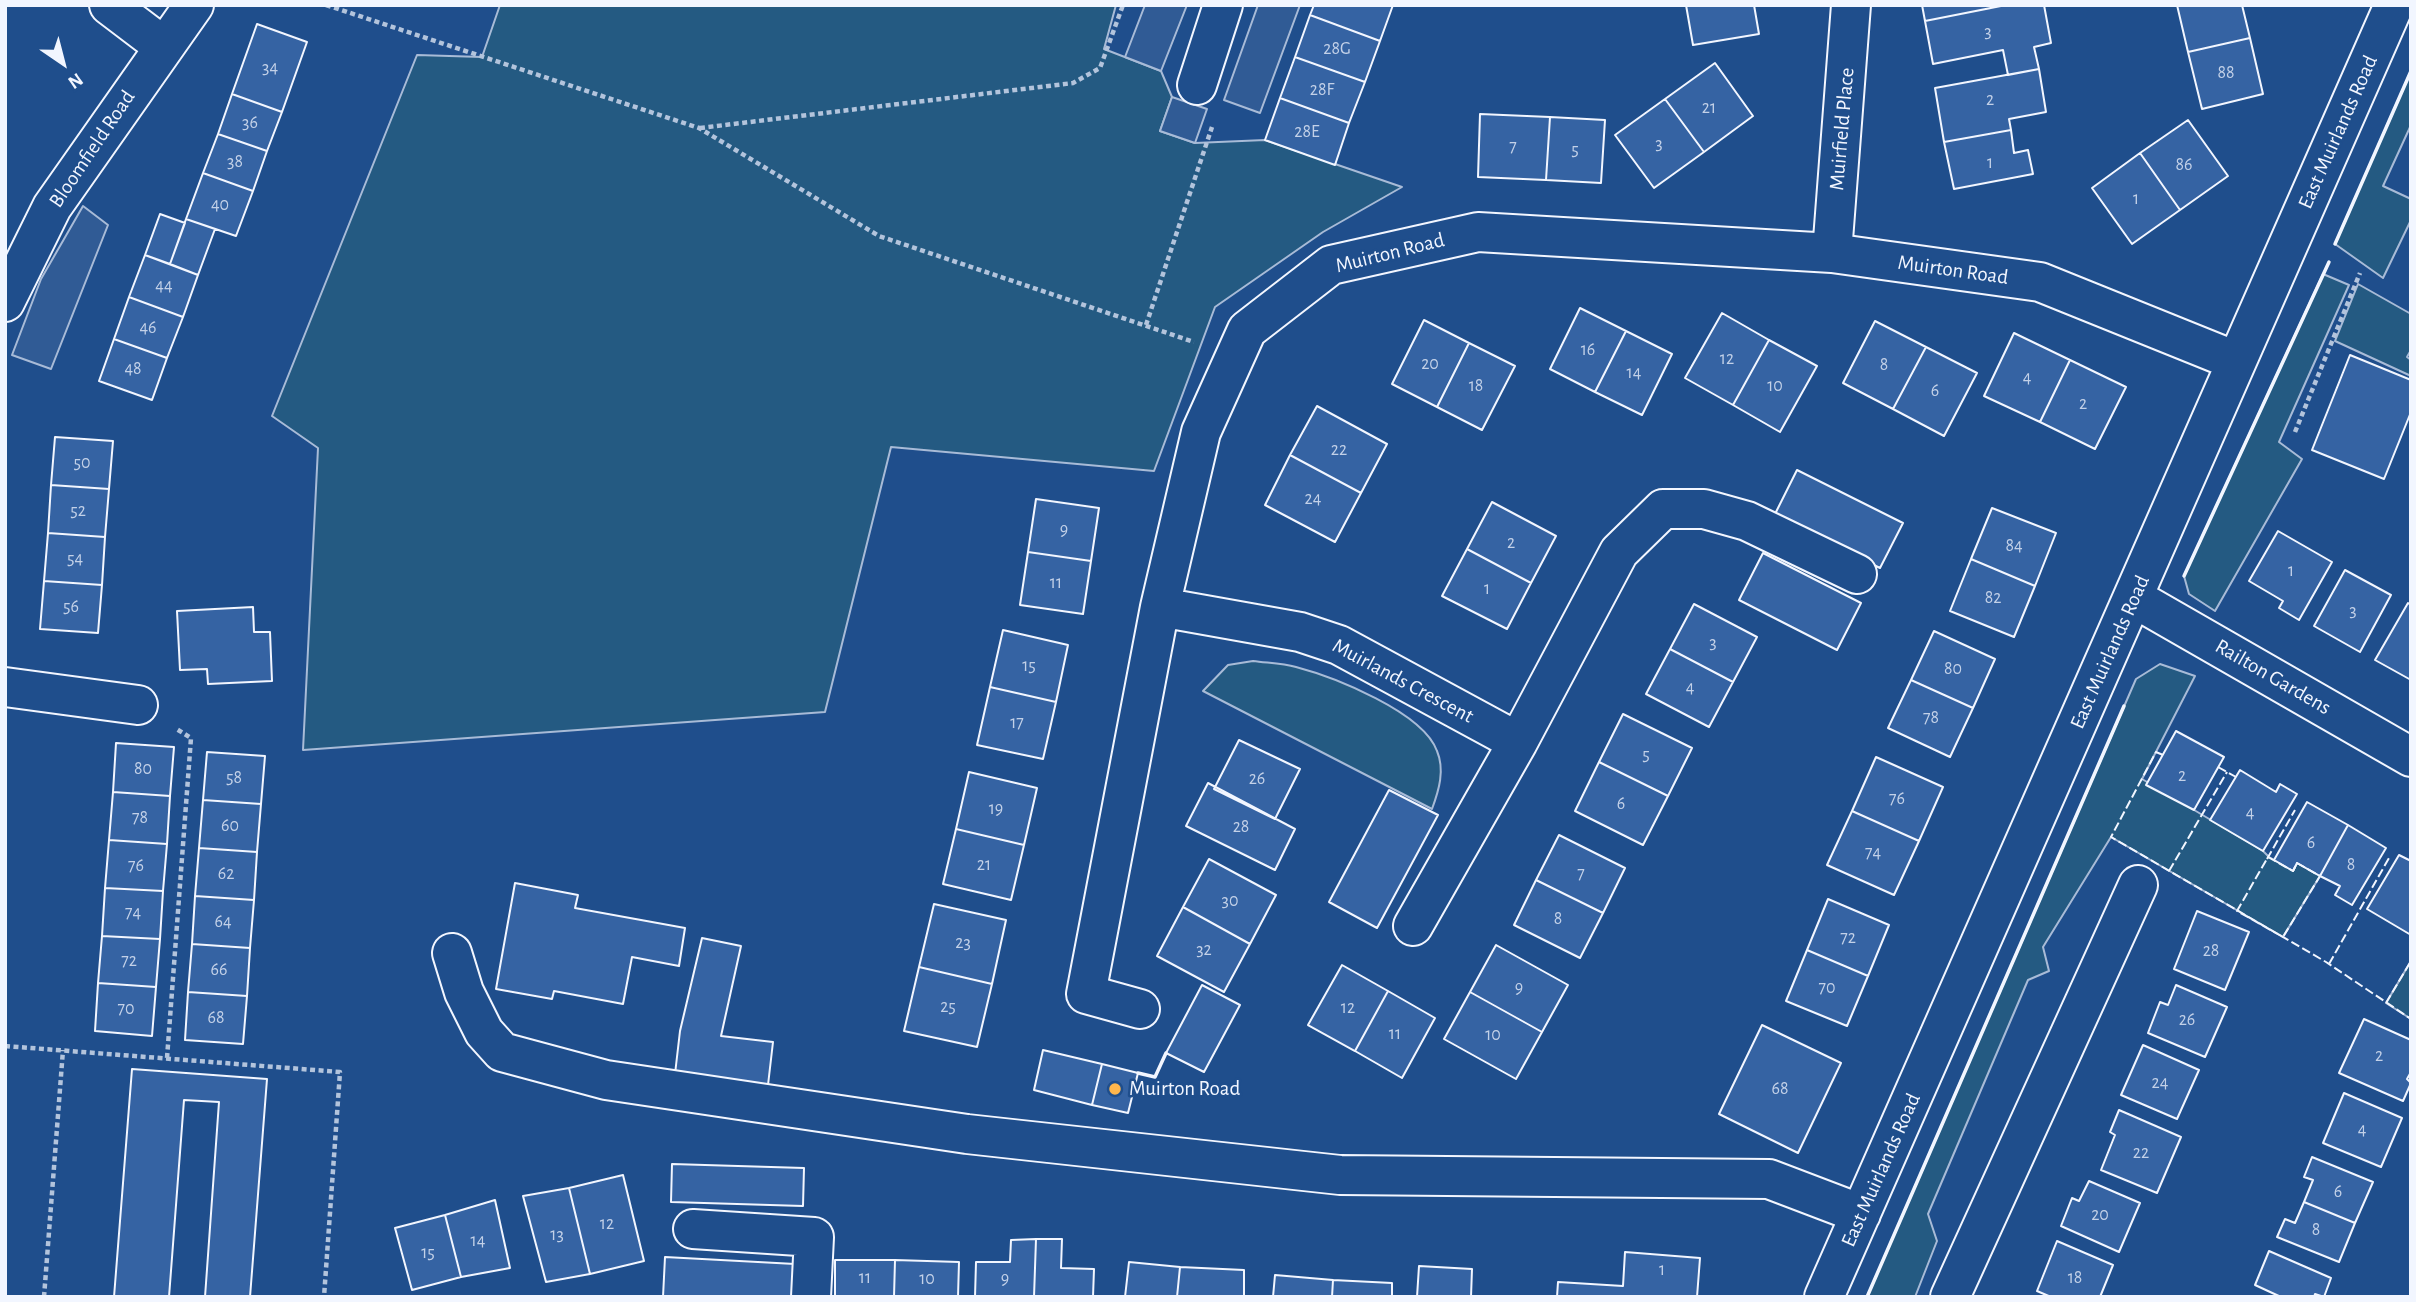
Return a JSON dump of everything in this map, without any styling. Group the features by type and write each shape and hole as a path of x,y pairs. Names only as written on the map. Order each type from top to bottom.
{"street":[{"path":"108,5 163,46"},
{"name":"Bloomfield Road","path":"5,302 52,207 194,5"},
{"path":"1197,85 1223,5"},
{"name":"Muirfield Place","path":"1832,253 1851,5"},
{"name":"East Muirlands Road","path":"1824,1297 2394,5"},
{"name":"Muirton Road","path":"1139,1009 1086,994 1160,607 1201,432 1247,330 1331,265 1478,232 1832,253 2040,282 2236,361"},
{"path":"1413,926 1518,742 1619,552 1663,509 1704,509 1746,521 1857,574"},
{"name":"Railton Gardens","path":"2134,598 2411,757"},
{"name":"Muirlands Crescent","path":"1160,607 1300,632 1339,645 1518,742"},
{"path":"5,687 138,705"},
{"path":"1950,1297 2138,884"},
{"path":"452,953 464,992 484,1032 502,1052 606,1080 967,1133 1340,1175 1769,1178 1861,1214"},
{"path":"693,1228 814,1237 811,1297"}],"path":[{"path":"326,5 699,128 879,236 1146,325 1233,360"},
{"path":"699,128 1073,83 1100,68 1123,5"},
{"path":"1146,325 1220,107 1197,85"},
{"path":"2295,432 2360,273"},
{"path":"138,705 191,738 167,1058"},
{"path":"5,1046 340,1072 324,1297"},
{"path":"44,1297 63,1050"}],"shaded area":[{"path":"500,5 1116,5 1104,49 1161,71 1172,97 1160,131 1195,143 1265,140 1402,187 1323,232 1215,307 1154,471 891,447 825,712 303,750 318,448 272,416 417,55 482,57"},
{"path":"1145,5 1187,5 1161,71 1125,57"},
{"path":"1258,5 1300,5 1260,113 1224,100"},
{"path":"2411,71 2411,125 2383,186 2411,199 2411,220 2383,278 2335,244"},
{"path":"1172,97 1207,109 1195,143 1160,131"},
{"path":"83,206 108,225 51,369 12,355 41,279"},
{"path":"2323,274 2349,285 2279,442 2302,459 2215,611 2189,594 2184,576"},
{"path":"2358,284 2411,314 2411,350 2407,357 2411,360 2411,376 2335,341"},
{"path":"1253,661 1291,666 1332,679 1376,698 1414,723 1437,751 1441,765 1432,809 1203,691 1228,665"},
{"path":"2160,664 2195,676 2142,779 2293,871 2297,863 2320,876 2283,937 2111,837 2043,947 2049,971 2028,980 1928,1214 1937,1241 1915,1297 1867,1297 2136,679"},
{"path":"2411,961 2411,1019 2386,1003"}],"building":[{"path":"1314,5 1393,5 1380,41 1310,15"},
{"path":"1686,5 1754,5 1759,34 1693,45"},
{"path":"1922,5 1990,5 1991,8 1925,21"},
{"path":"2006,5 2044,5 2051,43 2034,47 2039,69 2008,75 2003,50 1933,64 1925,21"},
{"path":"2177,5 2242,5 2250,38 2188,52"},
{"path":"1310,15 1380,41 1365,82 1295,57"},
{"path":"257,24 307,42 282,112 232,94"},
{"path":"2250,38 2263,94 2202,109 2188,52"},
{"path":"1295,57 1365,82 1349,123 1280,98"},
{"path":"1715,63 1753,116 1704,152 1665,99"},
{"path":"2039,69 2046,112 2009,119 2011,130 1944,142 1935,88"},
{"path":"232,94 282,112 267,151 218,134"},
{"path":"1280,98 1349,123 1335,165 1265,140"},
{"path":"1665,99 1704,152 1654,188 1615,135"},
{"path":"1480,114 1550,117 1546,180 1478,177"},
{"path":"1550,117 1605,120 1601,183 1546,180"},
{"path":"2188,120 2228,176 2180,210 2140,153"},
{"path":"2011,130 2014,153 2028,150 2033,174 1954,189 1944,142"},
{"path":"218,134 267,151 253,191 203,173"},
{"path":"2140,153 2180,210 2132,244 2092,188"},
{"path":"203,173 253,191 236,236 186,219"},
{"path":"160,214 185,223 170,264 145,255"},
{"path":"186,219 215,229 198,275 170,264"},
{"path":"145,255 198,275 183,317 129,297"},
{"path":"129,297 183,317 167,358 114,339"},
{"path":"1580,308 1626,331 1595,392 1550,369"},
{"path":"1722,313 1769,340 1733,405 1685,378"},
{"path":"1424,320 1469,343 1437,407 1392,384"},
{"path":"1875,321 1926,347 1893,409 1843,383"},
{"path":"1626,331 1672,354 1642,415 1595,392"},
{"path":"2014,333 2070,360 2040,422 1984,396"},
{"path":"114,339 167,358 152,400 99,381"},
{"path":"1769,340 1817,366 1780,432 1733,405"},
{"path":"1469,343 1515,366 1482,430 1437,407"},
{"path":"1926,347 1977,373 1944,436 1893,409"},
{"path":"2350,355 2411,380 2411,412 2384,479 2312,450"},
{"path":"2070,360 2126,387 2095,449 2040,422"},
{"path":"1317,406 1387,444 1361,493 1290,455"},
{"path":"55,437 113,441 109,489 51,485"},
{"path":"1290,455 1361,493 1335,542 1265,505"},
{"path":"1797,470 1903,523 1880,568 1774,516"},
{"path":"51,485 109,489 105,537 48,533"},
{"path":"1036,499 1099,508 1091,561 1028,552"},
{"path":"1492,502 1556,536 1531,583 1467,549"},
{"path":"1992,508 2056,533 2035,586 1971,559"},
{"path":"2278,531 2332,562 2299,620 2279,608 2283,601 2249,581"},
{"path":"48,533 105,537 102,585 44,581"},
{"path":"1467,549 1531,583 1507,629 1442,596"},
{"path":"1028,552 1091,561 1083,614 1020,605"},
{"path":"1763,553 1861,603 1837,650 1739,600"},
{"path":"1971,559 2035,586 2014,637 1950,611"},
{"path":"2345,570 2391,595 2360,652 2314,626"},
{"path":"44,581 102,585 98,633 40,629"},
{"path":"2408,603 2411,605 2411,680 2375,660"},
{"path":"1694,604 1757,637 1733,682 1670,649"},
{"path":"253,607 254,632 270,632 272,681 208,684 207,669 180,670 177,611"},
{"path":"1003,630 1068,645 1056,702 990,687"},
{"path":"1934,631 1995,659 1973,708 1911,680"},
{"path":"1670,649 1733,682 1709,727 1646,694"},
{"path":"1911,680 1973,708 1950,757 1888,728"},
{"path":"990,687 1056,702 1043,759 977,745"},
{"path":"1623,714 1692,748 1668,796 1599,762"},
{"path":"2176,731 2224,757 2194,810 2146,785"},
{"path":"1239,740 1300,769 1275,819 1214,789"},
{"path":"116,743 174,747 170,796 113,792"},
{"path":"207,752 265,756 261,804 203,800"},
{"path":"1876,757 1943,787 1919,841 1852,811"},
{"path":"1599,762 1668,796 1643,845 1575,811"},
{"path":"2240,770 2276,792 2280,784 2297,794 2263,851 2210,820"},
{"path":"969,772 1037,788 1024,845 956,829"},
{"path":"1208,783 1295,829 1275,870 1186,826"},
{"path":"1389,790 1438,815 1377,928 1329,902"},
{"path":"113,792 170,796 167,844 109,840"},
{"path":"203,800 261,804 257,852 199,848"},
{"path":"2307,802 2348,825 2320,876 2297,863 2293,871 2274,860"},
{"path":"1852,811 1919,841 1894,895 1827,865"},
{"path":"2348,825 2386,848 2352,905 2335,895 2340,886 2320,876"},
{"path":"956,829 1024,845 1011,900 943,884"},
{"path":"1559,835 1625,868 1603,913 1536,880"},
{"path":"109,840 167,844 163,891 105,888"},
{"path":"199,848 257,852 254,900 195,896"},
{"path":"2399,855 2411,861 2411,935 2367,909"},
{"path":"1209,859 1276,895 1250,944 1183,907"},
{"path":"1536,880 1603,913 1580,958 1514,925"},
{"path":"515,883 578,895 575,908 685,928 679,966 632,957 623,1004 554,991 552,999 496,989"},
{"path":"105,888 163,891 160,939 102,936"},
{"path":"195,896 254,900 250,948 192,944"},
{"path":"1828,899 1889,925 1868,976 1807,950"},
{"path":"934,904 1006,920 992,984 919,967"},
{"path":"1183,907 1250,944 1224,992 1157,956"},
{"path":"2197,911 2249,932 2225,990 2174,969"},
{"path":"102,936 160,939 156,987 98,983"},
{"path":"702,938 741,946 721,1036 773,1042 768,1085 675,1074 680,1031"},
{"path":"192,944 250,948 247,996 188,992"},
{"path":"1496,945 1568,985 1542,1032 1470,992"},
{"path":"1807,950 1868,976 1847,1026 1786,1001"},
{"path":"1342,965 1388,991 1355,1051 1308,1025"},
{"path":"919,967 992,984 977,1047 904,1031"},
{"path":"98,983 156,987 152,1036 95,1031"},
{"path":"1202,985 1240,1005 1204,1072 1166,1053"},
{"path":"2176,985 2227,1007 2205,1057 2148,1033 2160,1002 2168,1005"},
{"path":"1388,991 1435,1018 1402,1078 1355,1051"},
{"path":"188,992 247,996 243,1044 185,1040"},
{"path":"1470,992 1542,1032 1516,1079 1444,1039"},
{"path":"2364,1019 2411,1040 2411,1072 2407,1079 2411,1083 2403,1101 2339,1073"},
{"path":"1762,1025 1841,1063 1798,1153 1719,1114"},
{"path":"2143,1045 2199,1070 2177,1119 2121,1095"},
{"path":"1043,1050 1102,1064 1092,1105 1034,1090"},
{"name":"Muirton Road","path":"1102,1064 1138,1073 1128,1113 1092,1105"},
{"path":"132,1069 267,1079 250,1297 205,1297 219,1102 184,1100 169,1297 114,1297"},
{"path":"2344,1093 2402,1118 2381,1167 2323,1143"},
{"path":"2119,1110 2181,1137 2157,1193 2101,1170 2115,1135 2110,1132"},
{"path":"2312,1157 2373,1182 2355,1223 2304,1202 2313,1180 2304,1177"},
{"path":"672,1164 804,1168 803,1206 671,1202"},
{"path":"623,1175 644,1261 590,1274 569,1188"},
{"path":"2089,1181 2140,1203 2119,1252 2061,1226 2072,1198 2079,1201"},
{"path":"569,1188 590,1274 546,1282 523,1196"},
{"path":"495,1200 510,1268 461,1277 445,1215"},
{"path":"2304,1202 2355,1223 2339,1262 2277,1237 2285,1219 2295,1223"},
{"path":"445,1215 461,1277 412,1290 395,1228"},
{"path":"1036,1239 1062,1239 1061,1268 1094,1269 1093,1297 1034,1297"},
{"path":"1036,1239 1034,1297 975,1297 976,1262 1010,1262 1011,1240"},
{"path":"2057,1241 2113,1265 2100,1297 2051,1297 2037,1291"},
{"path":"2269,1251 2331,1278 2324,1297 2315,1294 2314,1297 2281,1297 2255,1285"},
{"path":"1625,1252 1700,1258 1697,1297 1557,1297 1558,1282 1623,1286"},
{"path":"665,1257 795,1264 794,1297 663,1297"},
{"path":"835,1260 895,1260 894,1297 835,1297"},
{"path":"895,1260 959,1262 958,1297 894,1297"},
{"path":"1129,1262 1180,1267 1177,1297 1125,1297"},
{"path":"1419,1266 1472,1269 1471,1297 1417,1297"},
{"path":"1180,1267 1244,1270 1244,1297 1177,1297"},
{"path":"1275,1275 1333,1280 1332,1297 1273,1297"},
{"path":"1333,1280 1392,1283 1392,1297 1332,1297"}],"fence":[{"path":"2163,755 2156,752 2111,837 2326,962 2411,1019"},
{"path":"2218,767 2236,777"},
{"path":"2169,871 2227,772"},
{"path":"2267,859 2295,810"},
{"path":"2268,857 2293,871 2297,863 2320,876 2283,937 2237,911 2268,857"},
{"path":"2329,964 2389,858"},
{"path":"2386,1003 2411,961"}],"wall":[{"path":"2335,244 2411,71"},
{"path":"2184,576 2329,262"},
{"path":"1867,1297 2124,706"},
{"path":"1138,1073 1155,1077 1166,1053"}],"place":[{"name":"Muirton Road","path":"1115,1089"}]}
